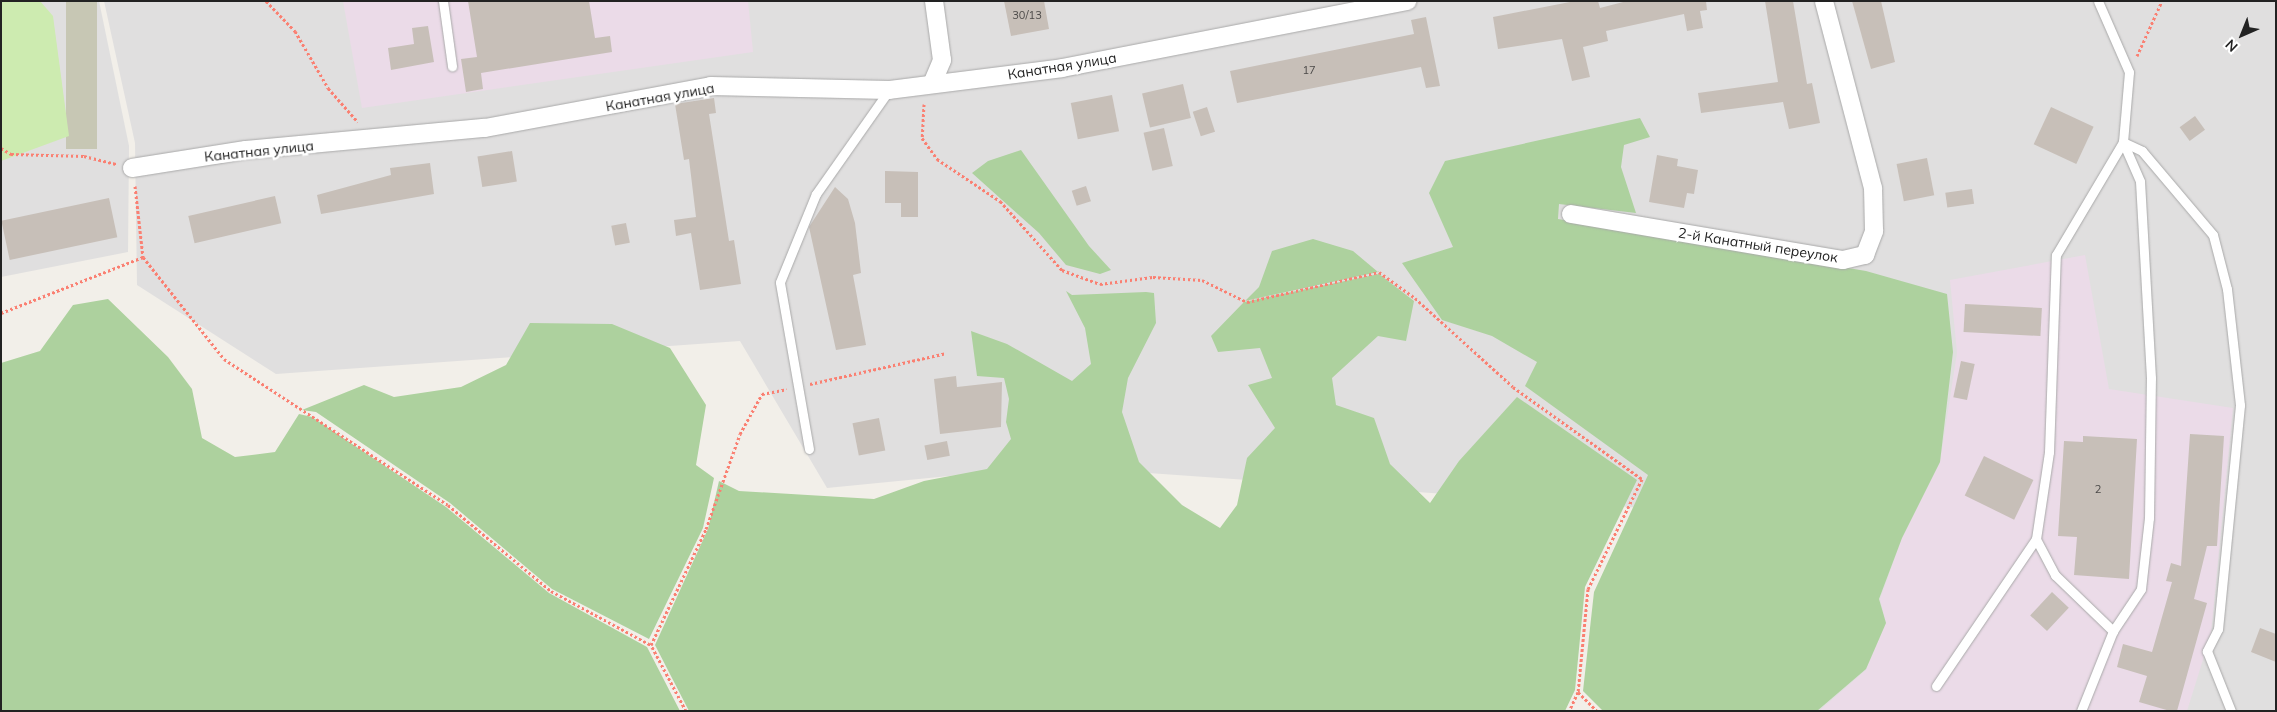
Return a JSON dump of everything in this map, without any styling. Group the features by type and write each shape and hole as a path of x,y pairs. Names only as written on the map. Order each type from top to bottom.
{"street":[{"path":"932,84 942,60 934,1"},
{"name":"Канатная улица","path":"132,168 246,150 374,140 485,128 711,86 889,90 1062,68 1408,1"},
{"name":"2-й Канатный переулок","path":"1571,214 1843,260 1865,254 1874,231 1873,188 1824,1"}],"lane":[{"path":"443,1 452,66"},
{"path":"1936,686 2036,539 2050,452 2056,255 2123,142 2129,72 2098,1"},
{"path":"809,449 800,387 780,282 816,194 889,90"},
{"path":"2081,711 2113,632 2141,590 2149,518 2151,378 2142,207 2140,181 2123,142"},
{"path":"2123,142 2142,151 2213,235 2227,289 2240,405 2218,629 2207,651 2231,711"},
{"path":"2036,539 2055,575 2113,632"}],"path":[{"path":"266,1 295,31 328,88 374,140"},
{"path":"2129,72 2158,20 2162,1"},
{"path":"932,84 920,114 922,138 937,159 1000,201 1062,270 1100,284 1153,277 1202,280 1247,302 1380,272 1415,298 1513,387 1642,479 1588,589 1578,692 1569,711"},
{"path":"1,148 11,154 84,156 132,168 143,257 224,359 448,505 551,591 651,645 686,711"},
{"path":"1,314 143,257"},
{"path":"651,645 706,528 740,434 762,394 946,353"},
{"path":"1578,692 1598,711"}],"shaded area":[{"path":"1,1 99,1 129,146 128,252 1,277"},
{"path":"66,1 97,1 97,149 66,149"},
{"path":"104,1 2276,1 2276,711 1695,711 1741,515 1050,466 827,488 740,341 276,374 137,285 135,143"},
{"path":"343,1 748,1 753,52 362,108"},
{"path":"2085,255 2109,389 2233,408 2211,634 2187,711 1819,711 1866,670 1886,623 1880,599 1902,538 1940,462 1957,353 1950,280"}],"green space":[{"path":"1,1 40,1 53,16 69,136 1,161"},
{"path":"1640,118 1650,137 1624,145 1621,167 1636,213 1559,204 1558,219 1866,271 1947,294 1953,352 1940,462 1902,538 1879,599 1886,623 1866,669 1817,711 1603,711 1583,691 1594,592 1648,475 1525,386 1537,362 1492,336 1442,320 1402,263 1453,247 1429,193 1445,161"},
{"path":"1021,150 1089,246 1111,270 1100,274 1066,265 1039,233 972,173 988,161"},
{"path":"1313,239 1353,251 1378,272 1245,301 1259,287 1272,251"},
{"path":"1379,274 1414,301 1406,341 1378,336 1332,378 1336,405 1374,418 1390,464 1430,503 1459,461 1517,397 1637,480 1585,587 1575,690 1565,711 689,711 655,645 708,529 719,481 739,491 874,499 924,481 987,469 1011,439 1006,422 1009,399 1004,378 977,376 971,331 1007,344 1072,381 1091,364 1085,328 1066,291 1072,295 1146,292 1154,293 1156,323 1128,378 1122,412 1139,462 1182,505 1220,528 1237,505 1247,458 1275,428 1248,385 1272,378 1260,348 1218,352 1211,336 1244,302"},
{"path":"108,299 168,357 192,389 202,438 235,457 275,452 299,414 312,417 446,507 549,593 647,647 680,711 1,711 1,363 40,351 73,305"},
{"path":"530,323 612,324 670,348 706,405 696,465 714,478 703,528 649,639 552,589 450,503 316,412 302,410 364,385 394,397 461,387 506,365"}],"building":[{"path":"468,1 589,1 595,38 610,36 612,52 481,73 483,89 466,92 461,59 477,57"},
{"path":"1004,1 1044,1 1049,29 1011,36"},
{"path":"1575,1 1598,1 1600,8 1627,1 1706,1 1707,10 1700,11 1703,28 1687,31 1684,14 1606,31 1608,41 1583,47 1590,77 1572,81 1562,39 1498,49 1493,17"},
{"path":"1765,1 1793,1 1807,84 1812,83 1820,123 1789,129 1783,102 1701,113 1698,93 1778,82"},
{"path":"1852,1 1881,1 1895,62 1871,69"},
{"path":"1426,17 1440,86 1426,88 1421,67 1237,103 1230,71 1414,34 1411,20"},
{"path":"428,26 434,62 391,70 388,48 414,44 412,28"},
{"path":"1183,84 1191,118 1150,128 1142,93"},
{"path":"1112,95 1119,131 1078,139 1071,103"},
{"path":"714,98 716,113 709,114 729,241 734,240 741,284 700,290 691,233 676,236 674,220 696,217 689,159 684,160 675,104"},
{"path":"1207,107 1215,132 1201,136 1193,112"},
{"path":"2051,107 2094,127 2076,164 2034,144"},
{"path":"2195,116 2205,130 2190,141 2180,127"},
{"path":"1164,128 1173,166 1152,171 1144,133"},
{"path":"512,151 517,182 482,187 477,156"},
{"path":"1657,155 1678,159 1677,166 1698,170 1694,194 1687,193 1684,208 1649,202"},
{"path":"1927,158 1934,195 1904,201 1897,164"},
{"path":"430,163 434,194 321,214 317,195 391,175 390,168"},
{"path":"885,171 918,172 918,217 901,217 901,203 885,203"},
{"path":"1086,186 1091,201 1077,206 1072,191"},
{"path":"835,187 848,199 855,223 861,273 853,275 866,345 836,350 809,227"},
{"path":"1972,189 1974,204 1947,208 1945,193"},
{"path":"275,196 281,223 195,243 188,216"},
{"path":"109,198 117,237 10,260 1,221"},
{"path":"626,223 630,243 615,245 611,226"},
{"path":"1965,304 2042,308 2040,336 1964,332"},
{"path":"1961,361 1975,364 1967,400 1953,397"},
{"path":"956,376 957,387 1002,382 1001,427 940,434 934,379"},
{"path":"879,418 885,450 859,456 852,423"},
{"path":"2190,434 2224,436 2217,546 2207,546 2194,599 2207,603 2177,711 2170,711 2139,702 2147,676 2117,667 2123,644 2152,652 2172,582 2166,581 2171,563 2181,566"},
{"path":"2083,436 2137,439 2129,579 2074,575 2077,537 2058,536 2064,441 2083,442"},
{"path":"947,441 950,456 927,460 924,445"},
{"path":"1984,456 2033,480 2014,520 1965,496"},
{"path":"2052,592 2069,608 2047,631 2030,615"},
{"path":"2260,628 2276,634 2276,662 2251,652"}]}
